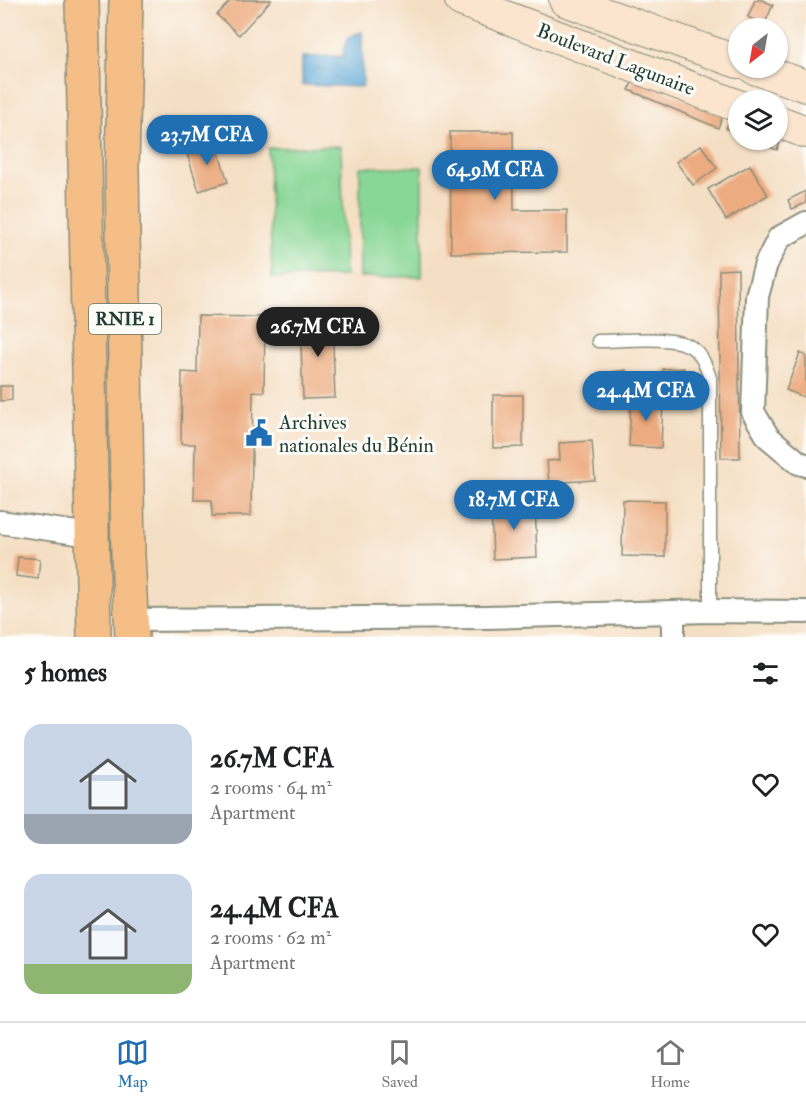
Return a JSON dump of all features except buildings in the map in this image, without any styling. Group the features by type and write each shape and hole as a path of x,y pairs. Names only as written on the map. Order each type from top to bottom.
{"highway":[{"name":"RNIE 1","path":"82,0 94,637"},
{"name":"RNIE 1","path":"126,0 122,167 128,555 132,629"}],"main road":[{"name":"Boulevard Lagunaire","path":"461,0 728,102"},
{"name":"Boulevard Lagunaire","path":"565,0 728,58"},
{"path":"783,78 806,86"},
{"path":"788,125 806,132"}],"street":[{"path":"806,223 779,238 765,264 757,296 753,412 768,437 799,463 806,465"},
{"path":"0,522 91,535"},
{"path":"132,629 486,627 673,612 806,612"},
{"path":"673,612 673,637"}],"lane":[{"path":"598,341 675,340 692,347 705,362 710,378 710,611"}],"green space":[{"path":"341,146 345,276 272,278 268,148"},
{"path":"360,167 422,167 422,277 360,277"}],"water":[{"path":"362,32 363,87 302,85 302,57 343,56 347,40 352,35"}],"place":[{"name":"Archives nationales du Bénin","path":"259,433"}]}
